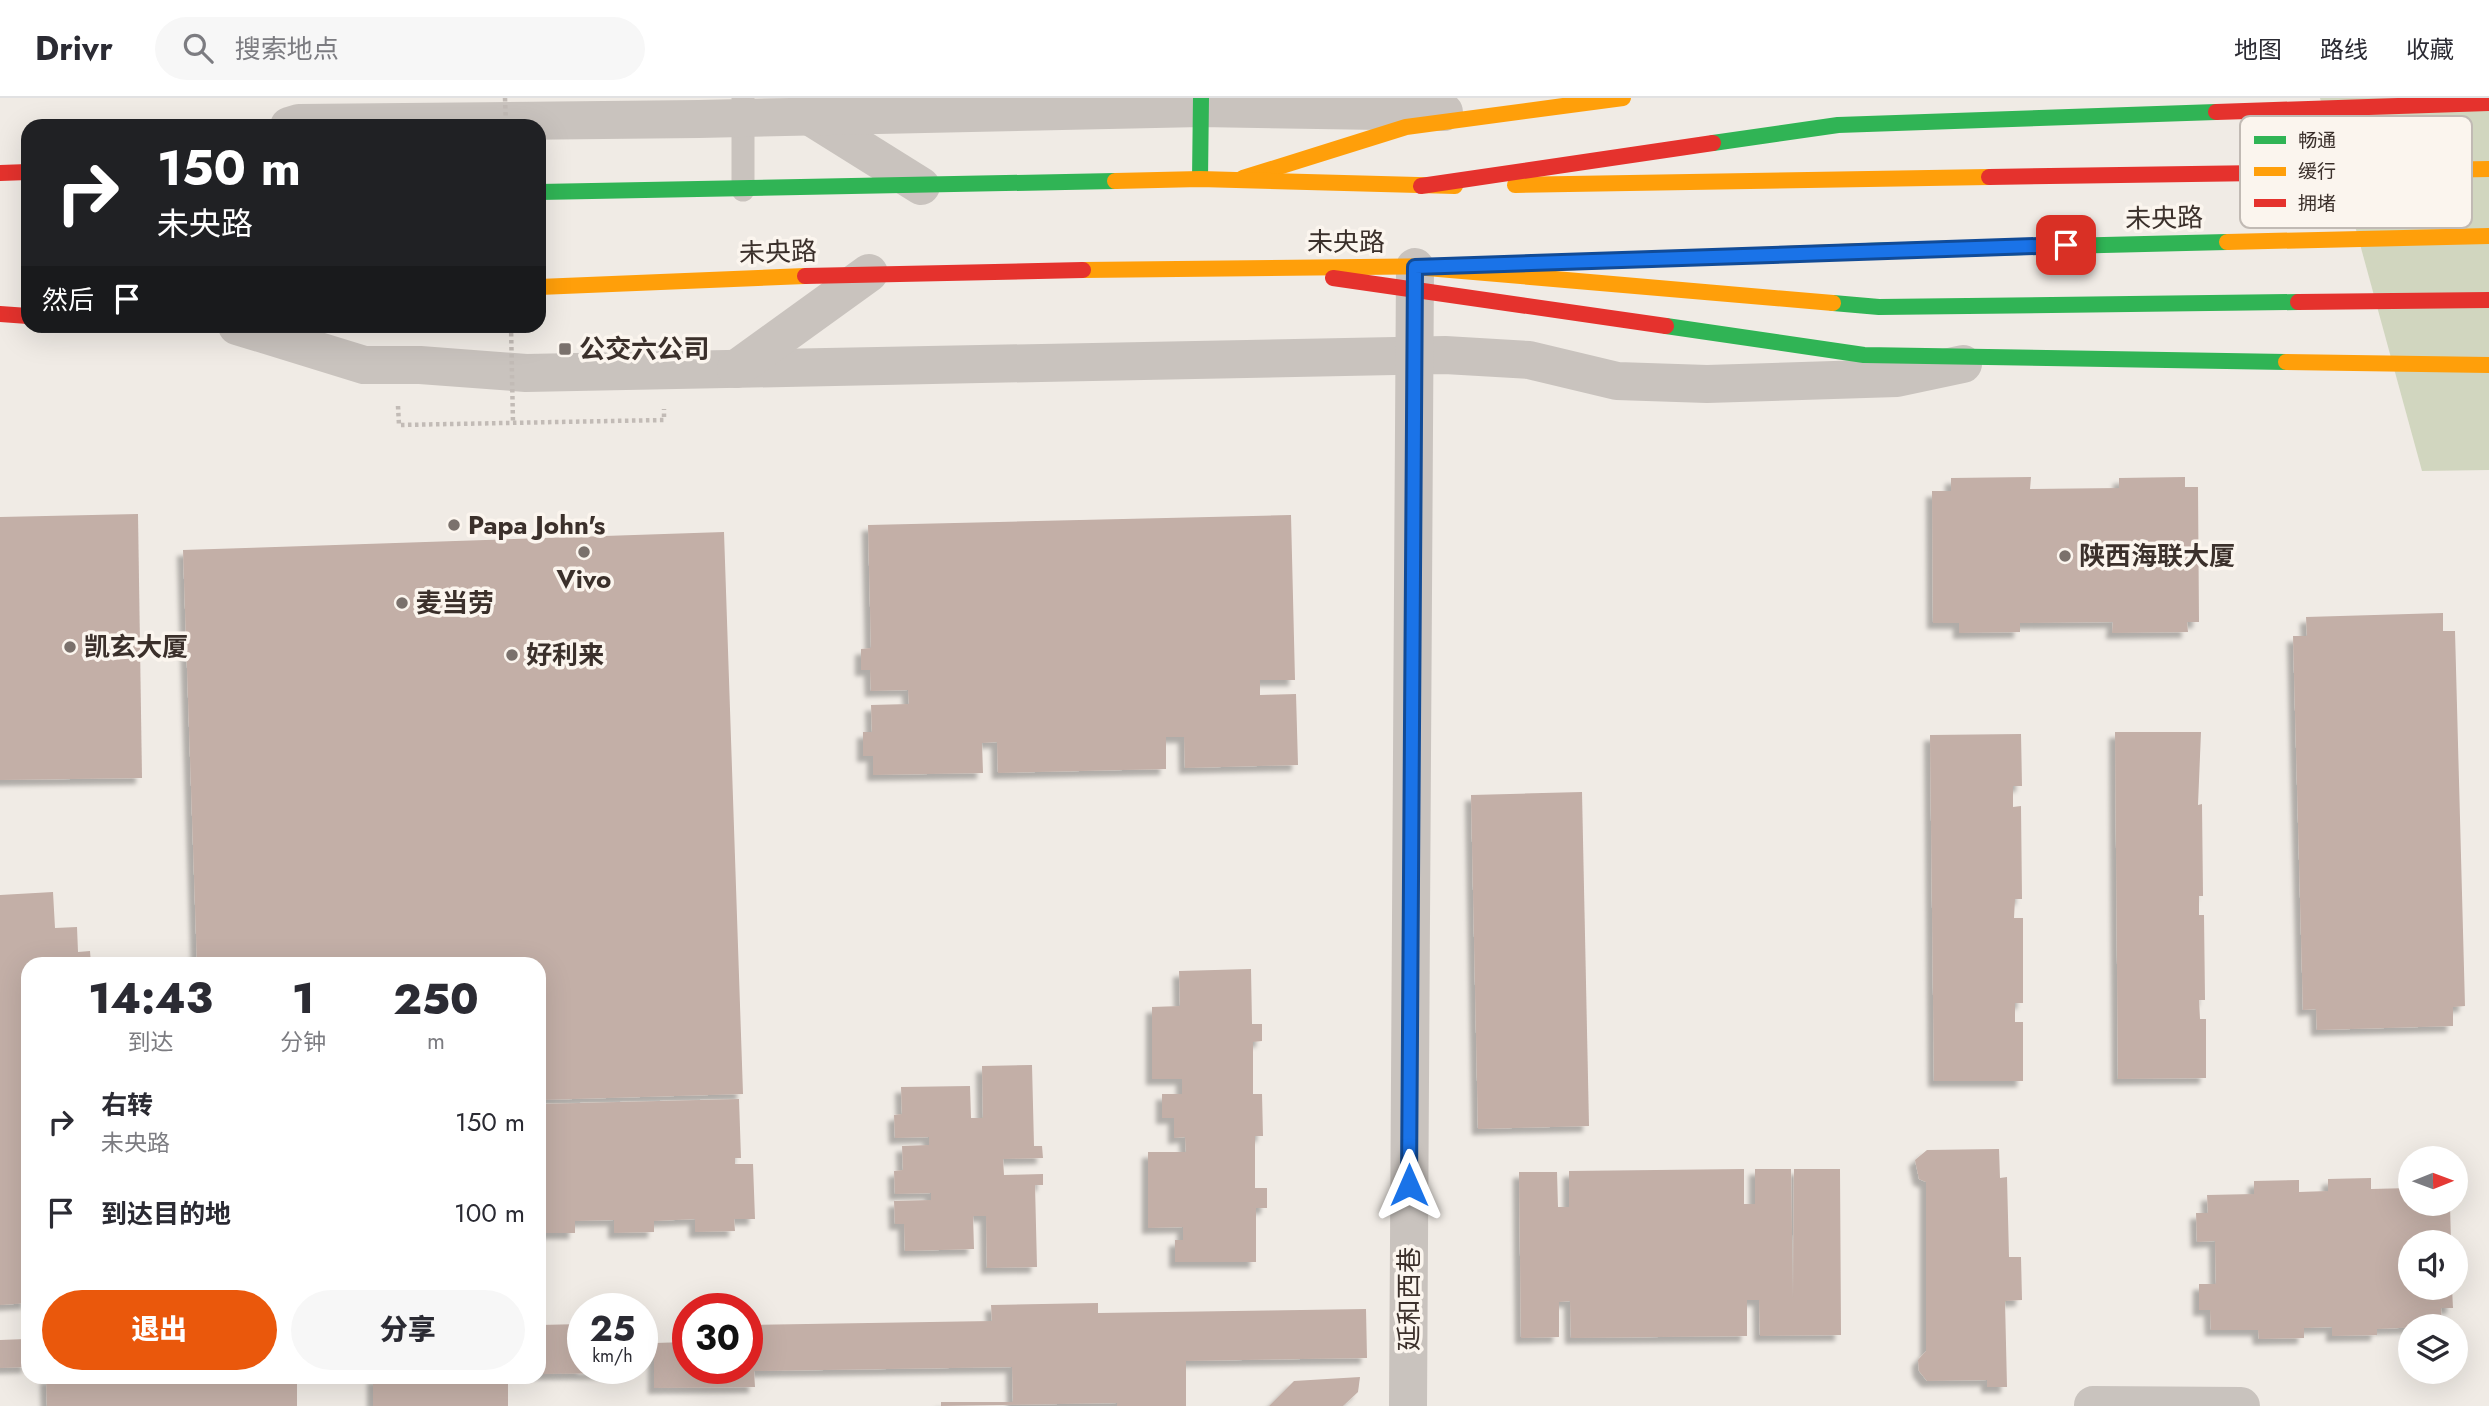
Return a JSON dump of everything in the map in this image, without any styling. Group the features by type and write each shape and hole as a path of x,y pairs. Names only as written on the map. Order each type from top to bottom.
{"main road":[{"path":"1238,179 1406,127 1623,98"},
{"path":"1200,179 1201,103"},
{"path":"1421,186 1838,125 2489,103"},
{"path":"0,161 21,168"},
{"path":"0,173 21,172"},
{"name":"未央路","path":"546,192 1200,179 1421,186 2240,174"},
{"name":"未央路","path":"546,287 869,273 1254,266 1414,279 2013,246 2489,236"},
{"path":"1254,266 1414,279 1879,307 2489,300"},
{"path":"1414,279 1864,355 2489,365"},
{"path":"0,314 21,316"},
{"path":"0,327 21,319"}],"street":[{"path":"417,119 743,108 809,116 1201,103 1505,113"},
{"path":"809,116 921,186"},
{"path":"736,369 869,273"},
{"name":"延和西巷","path":"1408,1406 1414,279"},
{"path":"260,333 365,365 420,365 526,373 1414,356 1530,360 1617,381 1707,384 1897,378 1996,357"},
{"path":"2093,1405 2241,1406"}],"lane":[{"path":"743,108 743,190"}],"path":[{"path":"505,98 506,119"},
{"path":"511,333 513,423"},
{"path":"399,425 664,420"}],"green space":[{"path":"2320,98 2489,98 2489,470 2422,471 2356,228 2472,228 2472,116 2325,116"}],"building":[{"name":"陕西海联大厦","path":"2031,477 2030,489 2119,488 2119,478 2185,477 2185,487 2198,487 2199,622 2187,622 2188,632 2112,633 2113,622 2020,623 2020,632 1959,633 1959,623 1933,623 1932,491 1951,491 1951,478"},
{"name":"凯玄大厦","path":"138,514 142,778 0,780 0,517"},
{"path":"1291,515 1295,680 1260,680 1260,695 1296,694 1298,765 1185,768 1184,737 1166,737 1166,769 998,773 997,742 982,743 983,773 873,775 873,756 863,756 863,732 872,732 871,705 909,704 908,690 871,691 870,670 861,670 861,649 871,648 868,525"},
{"path":"724,532 743,1094 546,1100 546,957 197,957 183,550"},
{"path":"2443,613 2443,631 2455,631 2465,1006 2453,1007 2453,1026 2317,1030 2316,1009 2303,1010 2293,636 2307,636 2306,617"},
{"path":"2115,732 2201,732 2198,805 2202,804 2203,896 2199,896 2199,915 2204,915 2205,1000 2199,1000 2200,1019 2206,1019 2206,1078 2118,1079"},
{"path":"2021,734 2022,786 2013,786 2013,807 2021,806 2022,899 2015,899 2014,918 2023,918 2023,1003 2015,1003 2015,1022 2023,1022 2023,1081 1934,1081 1930,735"},
{"path":"1582,792 1589,1126 1478,1129 1471,795"},
{"path":"53,892 55,928 77,927 78,952 90,951 90,957 21,957 21,1304 0,1305 0,895"},
{"path":"1251,969 1252,1024 1262,1024 1262,1041 1253,1042 1253,1094 1262,1094 1263,1136 1255,1136 1255,1188 1267,1188 1267,1208 1256,1208 1256,1262 1175,1262 1175,1240 1183,1240 1183,1227 1148,1228 1148,1152 1186,1152 1185,1137 1174,1138 1174,1118 1162,1118 1162,1094 1182,1094 1182,1079 1152,1079 1152,1007 1180,1006 1179,971"},
{"path":"1032,1065 1034,1146 1042,1146 1043,1158 1003,1159 1004,1175 1043,1174 1043,1185 1035,1185 1037,1267 987,1268 986,1216 973,1216 974,1249 905,1251 904,1224 895,1224 894,1201 931,1200 931,1193 895,1194 894,1171 903,1170 902,1146 929,1145 929,1137 895,1138 894,1115 902,1114 901,1087 970,1086 971,1118 983,1118 982,1066"},
{"path":"739,1099 741,1158 735,1158 735,1164 753,1164 755,1219 734,1219 735,1231 695,1232 695,1219 654,1221 654,1232 614,1233 614,1220 575,1221 575,1233 546,1233 546,1104"},
{"path":"1999,1149 2000,1178 2007,1177 2009,1257 2021,1257 2022,1300 2005,1301 2007,1387 1987,1387 1987,1380 1927,1381 1919,1371 1918,1360 1926,1351 1926,1182 1919,1179 1915,1160 1927,1150"},
{"path":"1744,1169 1744,1204 1755,1204 1755,1169 1791,1169 1793,1299 1794,1169 1840,1169 1841,1335 1760,1336 1759,1300 1747,1300 1747,1336 1571,1338 1570,1301 1559,1302 1559,1337 1521,1338 1519,1172 1557,1172 1558,1207 1569,1207 1569,1171"},
{"path":"2371,1178 2371,1189 2398,1188 2398,1216 2450,1216 2451,1230 2398,1230 2398,1300 2453,1300 2453,1308 2441,1308 2441,1314 2398,1314 2398,1328 2377,1329 2377,1335 2332,1336 2332,1327 2304,1328 2304,1338 2259,1339 2258,1330 2211,1330 2210,1310 2199,1310 2199,1284 2216,1284 2215,1241 2197,1242 2196,1213 2208,1213 2207,1195 2254,1194 2254,1181 2299,1180 2299,1192 2328,1191 2328,1179"},
{"path":"1098,1303 1098,1313 1366,1309 1367,1358 1186,1361 1186,1406 1117,1406 1117,1403 941,1406 941,1402 1013,1402 1012,1367 763,1371 763,1325 992,1321 991,1305"},
{"path":"567,1324 567,1374 546,1374 546,1325"},
{"path":"21,1339 21,1367 0,1368 0,1340"},
{"path":"672,1342 672,1384 755,1384 755,1387 654,1388 654,1384 658,1384 658,1343"},
{"path":"1360,1377 1358,1392 1343,1406 1269,1406 1294,1381"},
{"path":"46,1384 297,1384 297,1406 47,1406"},
{"path":"373,1384 508,1384 508,1406 373,1406"}],"traffic: fast":[{"path":"1200,179 1201,98"},
{"path":"1713,143 1838,125 2216,112"},
{"path":"546,192 1115,181"},
{"path":"1866,251 2227,242"},
{"path":"1833,303 1879,307 2298,302"},
{"path":"1666,326 1864,355 2286,362"}],"traffic: slow":[{"path":"1243,178 1406,127 1623,98"},
{"path":"2472,169 2489,169"},
{"path":"1515,185 1989,177"},
{"path":"1115,181 1200,179 1455,186"},
{"path":"2227,242 2489,236"},
{"path":"1524,264 1866,251"},
{"path":"1083,270 1450,266"},
{"path":"1415,267 1833,303"},
{"path":"546,287 805,276"},
{"path":"2286,362 2489,365"}],"traffic: jam":[{"path":"2216,112 2489,103"},
{"path":"1421,186 1713,143"},
{"path":"0,173 21,172"},
{"path":"1989,177 2240,173"},
{"path":"805,276 1083,270"},
{"path":"1333,278 1666,326"},
{"path":"2298,302 2489,300"},
{"path":"0,314 21,316"}],"place":[{"name":"公交六公司","path":"565,349"},
{"name":"Papa John's","path":"454,525"},
{"name":"Vivo","path":"584,552"},
{"name":"陕西海联大厦","path":"2065,556"},
{"name":"麦当劳","path":"402,603"},
{"name":"凯玄大厦","path":"70,647"},
{"name":"好利来","path":"512,655"}],"route":[{"path":"1409,1185 1415,267 2066,245"}]}
